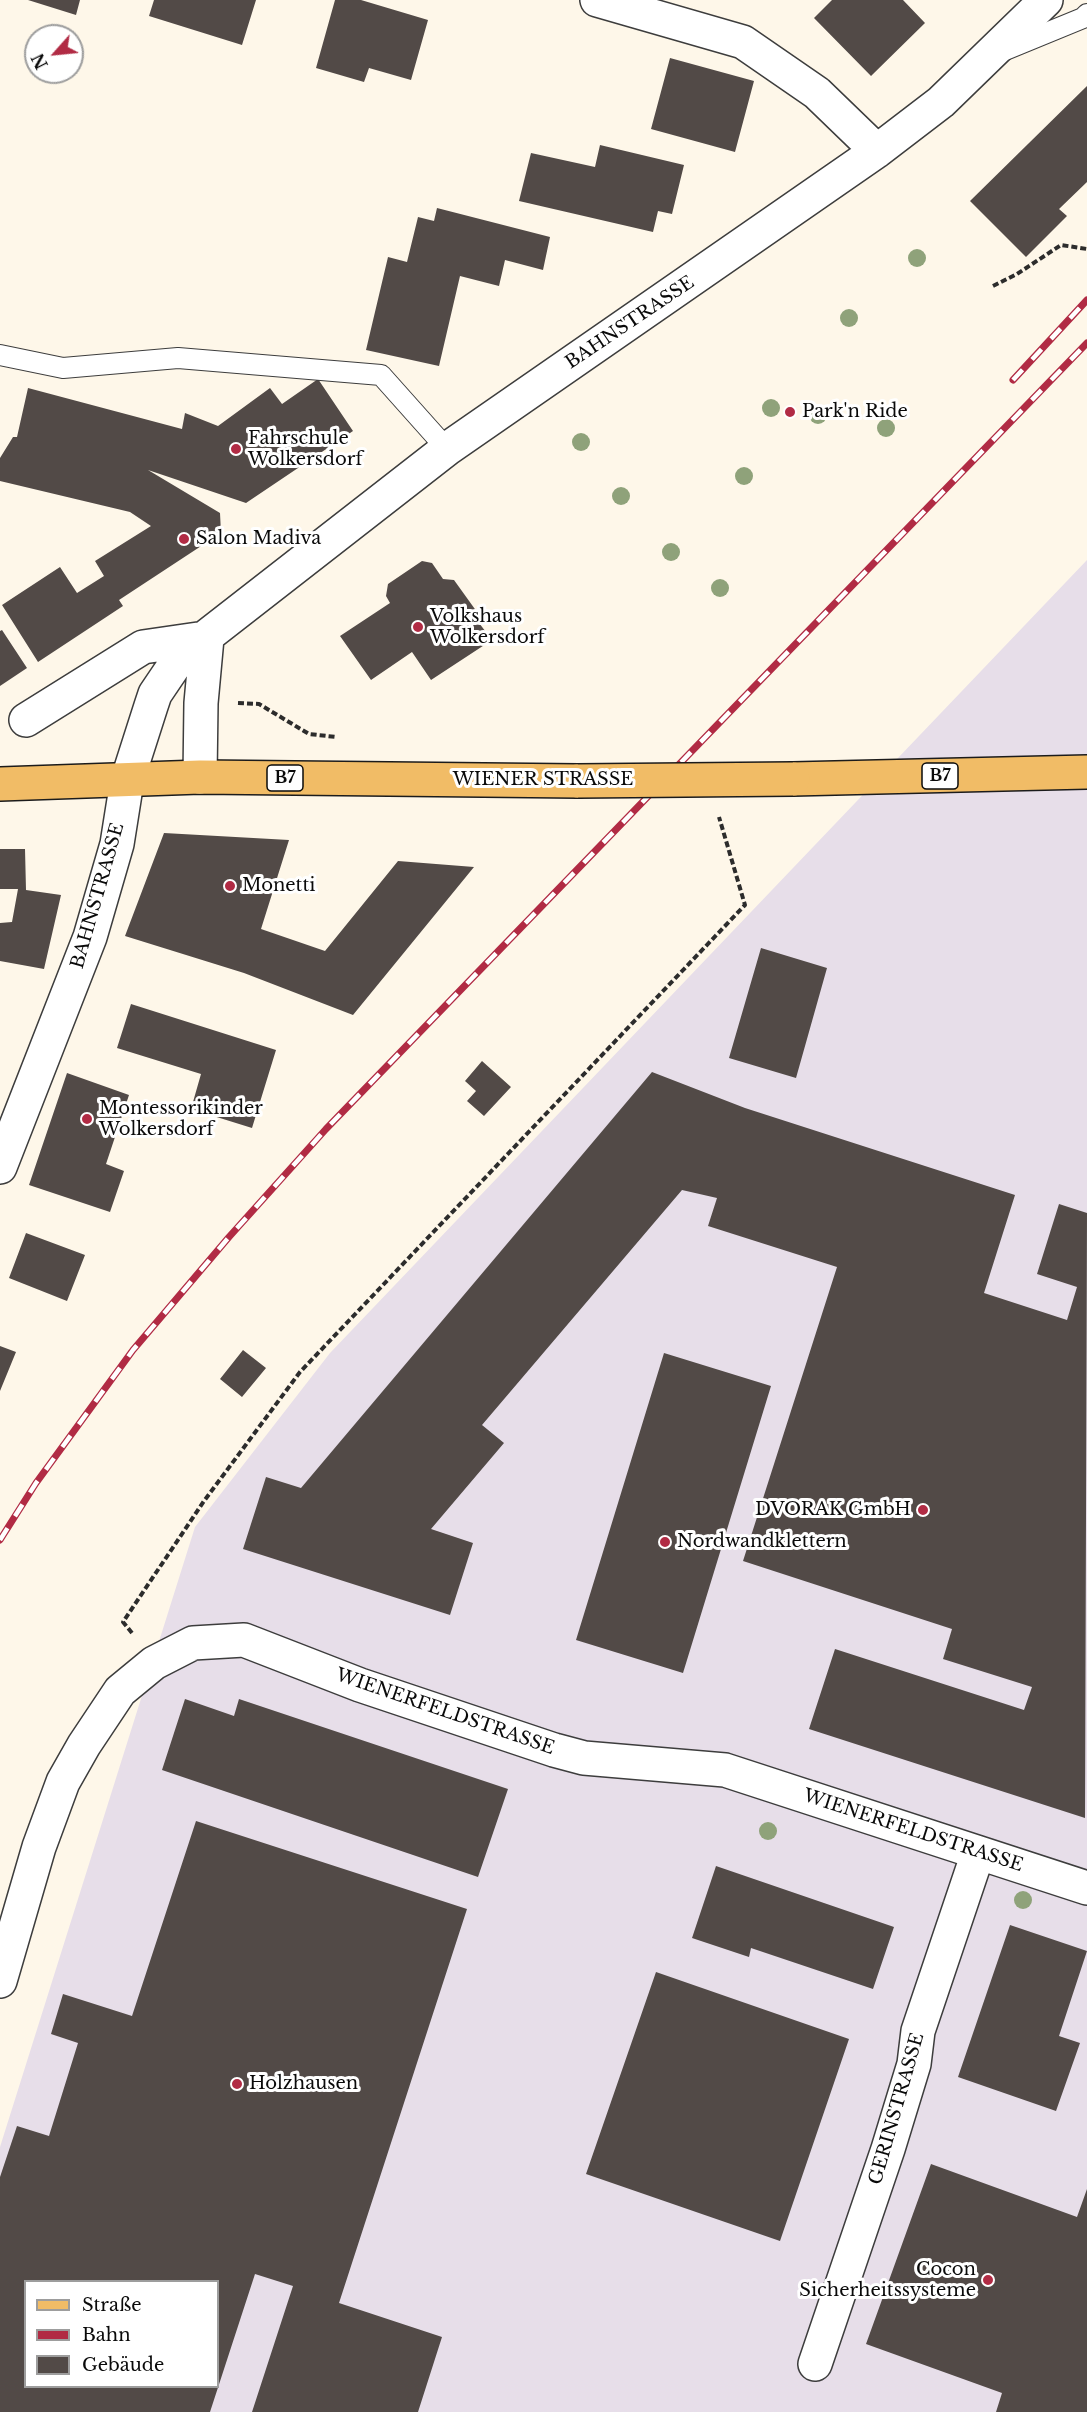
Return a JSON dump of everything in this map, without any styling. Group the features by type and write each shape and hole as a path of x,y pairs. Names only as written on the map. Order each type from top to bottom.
{"main road":[{"name":"WIENER STRASSE","path":"0,784 200,777 578,781 793,780 1087,772"}],"street":[{"path":"597,0 743,42 816,93 878,151"},
{"name":"BAHNSTRASSE","path":"0,1167 90,937 117,844 127,781 155,694 180,657 447,449 878,151 941,102 1046,0"},
{"path":"26,720 143,647 207,638 201,703 200,777"},
{"name":"WIENERFELDSTRASSE","path":"0,1981 39,1847 63,1782 84,1745 120,1691 154,1663 193,1643 244,1640 360,1685 584,1758 725,1770 1087,1888"},
{"name":"GERINSTRASSE","path":"815,2364 888,2149 914,2064 918,2031 978,1853"}],"lane":[{"path":"991,55 1083,18 1087,14"},
{"path":"0,355 63,368 178,358 381,375 447,449"}],"path":[{"path":"993,286 1017,274 1061,245 1087,249"},
{"path":"201,703 259,704 309,734 341,738"},
{"path":"154,1663 123,1622 204,1501 300,1372 746,905 718,813"}],"shaded area":[{"path":"1087,560 1087,2412 0,2412 0,2147 195,1527 330,1353"}],"building":[{"path":"28,0 80,0 76,15"},
{"path":"154,0 256,0 242,45 149,16"},
{"path":"335,0 361,0 428,20 411,80 369,68 364,82 316,68"},
{"path":"832,0 903,0 925,23 871,76 814,18"},
{"path":"670,58 754,81 735,152 651,129"},
{"path":"1087,86 1087,182 1059,209 1067,216 1026,257 970,201"},
{"path":"600,145 684,165 672,214 658,211 653,232 519,201 531,153 595,167"},
{"path":"437,208 550,237 543,270 505,260 499,286 460,276 439,366 366,350 388,257 407,262 418,217 434,221"},
{"path":"318,379 353,431 246,503 148,470 220,513 221,533 119,600 123,606 38,662 2,605 60,567 77,593 104,576 95,561 151,526 130,512 0,481 0,458 13,437 17,437 28,388 182,429 185,413 218,426 270,388 282,404"},
{"name":"Volkshaus Wolkersdorf","path":"422,561 432,563 443,579 454,580 477,612 476,619 492,640 431,680 412,652 371,680 340,636 390,603 386,596 388,584"},
{"path":"2,630 27,668 0,686 0,631"},
{"path":"164,833 289,840 261,929 325,951 398,861 474,867 353,1015 244,973 125,936"},
{"path":"0,849 25,849 26,890 61,895 44,969 0,961 0,923 12,922 18,889 0,889"},
{"path":"761,948 827,968 796,1078 729,1058"},
{"path":"131,1004 276,1050 252,1128 191,1109 201,1074 117,1048"},
{"path":"482,1061 511,1087 484,1116 467,1101 476,1091 465,1081"},
{"name":"DVORAK GmbH","path":"652,1072 745,1108 1015,1195 984,1293 1067,1320 1077,1287 1037,1274 1059,1204 1087,1213 1085,1818 809,1729 835,1649 1024,1710 1032,1687 943,1659 952,1629 743,1561 837,1267 708,1226 717,1198 682,1190 482,1425 504,1443 431,1529 473,1543 450,1615 243,1549 266,1477 301,1488"},
{"path":"67,1073 129,1095 106,1164 124,1171 110,1212 29,1185"},
{"path":"26,1233 85,1255 67,1301 9,1278"},
{"path":"0,1346 16,1352 0,1391"},
{"path":"243,1350 266,1368 242,1397 220,1379"},
{"name":"Nordwandklettern","path":"664,1353 771,1386 683,1673 576,1640"},
{"path":"185,1699 234,1716 239,1699 508,1789 478,1877 162,1770"},
{"name":"Holzhausen","path":"196,1821 467,1909 339,2303 442,2337 418,2412 252,2412 293,2286 255,2274 219,2384 219,2280 24,2280 24,2388 218,2388 210,2412 0,2412 0,2177 17,2126 49,2136 78,2043 51,2034 63,1994 132,2016"},
{"path":"716,1866 894,1927 873,1989 751,1948 749,1957 692,1938"},
{"path":"1010,1925 1087,1951 1059,2036 1080,2043 1056,2111 958,2077"},
{"path":"656,1972 849,2039 780,2241 586,2174"},
{"name":"Cocon Sicherheitssysteme","path":"931,2164 1077,2217 1087,2189 1087,2412 996,2412 1002,2393 866,2344"}],"railway":[{"path":"1013,380 1087,300"},
{"path":"0,1540 36,1483 133,1350 229,1237 326,1129 1087,343"}],"place":[{"name":"Park'n Ride","path":"790,412"},
{"name":"Fahrschule Wolkersdorf","path":"236,449"},
{"name":"Salon Madiva","path":"184,539"},
{"name":"Volkshaus Wolkersdorf","path":"418,627"},
{"name":"Monetti","path":"230,886"},
{"name":"Montessorikinder Wolkersdorf","path":"87,1119"},
{"name":"DVORAK GmbH","path":"923,1510"},
{"name":"Nordwandklettern","path":"665,1542"},
{"name":"Holzhausen","path":"237,2084"},
{"name":"Cocon Sicherheitssysteme","path":"988,2280"}]}
